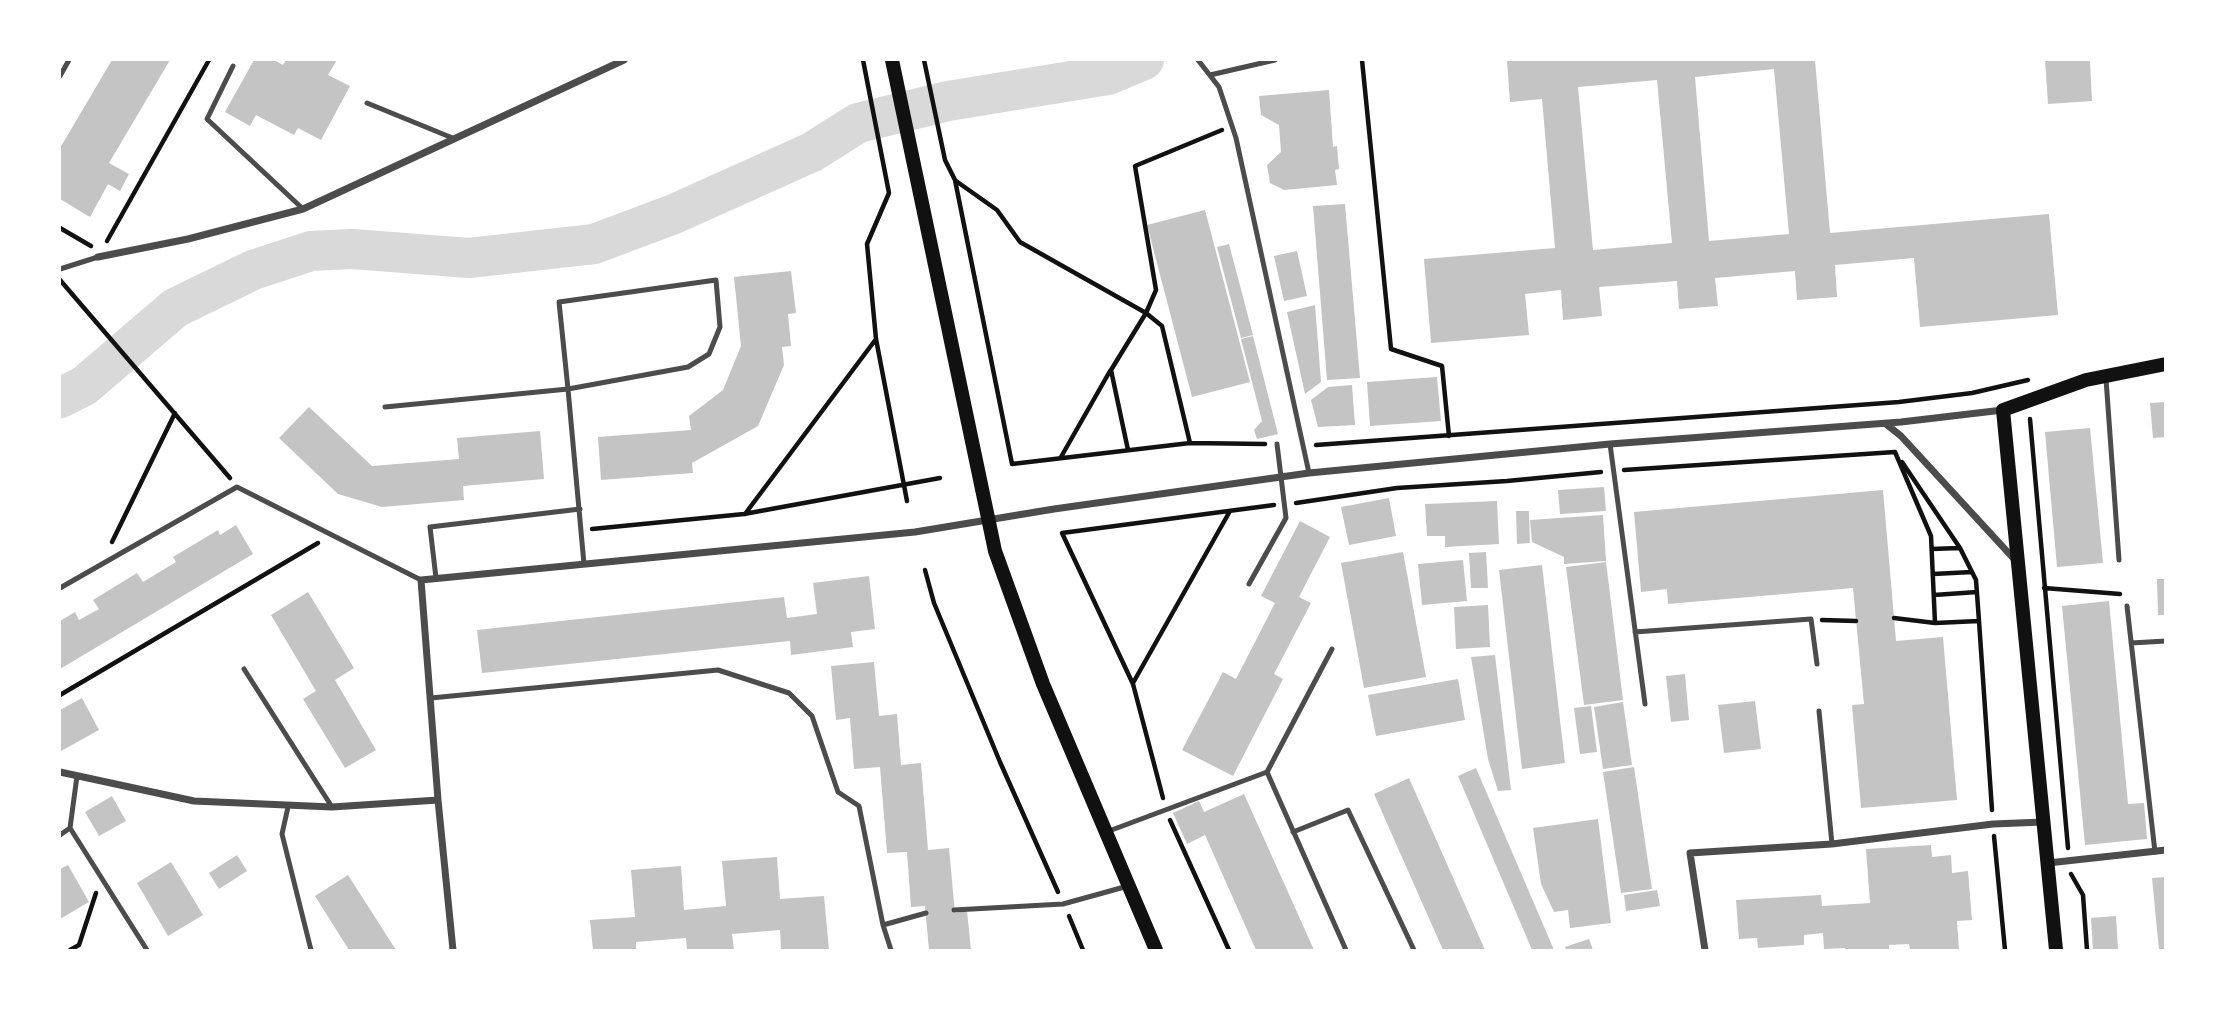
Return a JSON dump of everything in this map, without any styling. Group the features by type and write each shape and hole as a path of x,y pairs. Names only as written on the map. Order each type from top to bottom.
{"main road":[{"path":"892,60 995,551 1039,672 1156,950"},
{"path":"2056,950 2003,410 2086,380 2165,365"}],"street":[{"path":"98,257 188,239 303,209 624,60"},
{"path":"453,950 421,580 915,532 1310,473 1610,444 1886,423 2003,410"},
{"path":"1886,423 2017,563"},
{"path":"60,772 194,801 332,807 438,800"},
{"path":"1705,950 1690,853 1832,844 1993,824 2043,822"},
{"path":"2047,863 2165,850"}],"lane":[{"path":"60,75 69,60"},
{"path":"1198,60 1219,87 1237,138 1310,473"},
{"path":"1210,75 1275,60"},
{"path":"233,66 206,119 303,209"},
{"path":"367,103 455,139"},
{"path":"60,269 98,257"},
{"path":"385,407 568,390 688,367 709,354 720,327 716,280 559,302 568,390 580,509 584,564"},
{"path":"2106,376 2119,560"},
{"path":"1249,584 1286,519 1277,444"},
{"path":"1610,444 1645,704"},
{"path":"60,588 237,487 421,580"},
{"path":"436,578 430,527 580,509"},
{"path":"2127,606 2155,852"},
{"path":"1635,632 1811,619 1817,664"},
{"path":"2131,643 2165,641"},
{"path":"1106,832 1267,772 1332,649"},
{"path":"244,669 332,807"},
{"path":"431,698 718,670 789,693 812,716 838,792 859,806 883,925 891,950"},
{"path":"1819,711 1832,844"},
{"path":"1267,772 1346,950"},
{"path":"78,776 70,828 146,950"},
{"path":"288,807 282,834 311,950"},
{"path":"1293,832 1348,810 1415,950"},
{"path":"60,835 70,828"},
{"path":"954,910 1063,904 1128,886"},
{"path":"883,925 926,913"}],"path":[{"path":"60,228 101,251 209,60"},
{"path":"924,60 945,160 956,180 1012,464 1190,443 1277,444"},
{"path":"1362,60 1391,349 1442,366 1449,436"},
{"path":"864,62 889,193 867,244 876,339 907,501"},
{"path":"1061,457 1146,313 1156,290 1135,166 1232,126"},
{"path":"956,180 998,210 1020,242 1146,313 1162,326 1190,443"},
{"path":"60,279 237,487"},
{"path":"744,514 876,339"},
{"path":"1111,370 1128,450"},
{"path":"1303,446 1899,402 1972,393 2035,378"},
{"path":"101,564 174,413"},
{"path":"2041,414 2029,419 2070,872 2083,895 2087,950"},
{"path":"1166,810 1133,684 1062,533 1397,488 1895,452"},
{"path":"1895,452 1960,548 1976,580 1993,824 2005,950"},
{"path":"1895,452 1931,536 1935,623"},
{"path":"582,530 744,514 903,487 940,478"},
{"path":"1133,684 1230,511"},
{"path":"60,695 331,534"},
{"path":"1932,549 1960,548"},
{"path":"925,570 938,613 1083,950"},
{"path":"1933,574 1972,572"},
{"path":"2044,588 2121,594 2127,606"},
{"path":"1934,595 1977,593"},
{"path":"1894,618 1935,623 1979,621"},
{"path":"1811,619 1856,621"},
{"path":"1173,826 1229,950"},
{"path":"70,950 79,945 101,877"}],"building":[{"path":"112,60 170,60 109,163 129,174 120,191 108,184 90,217 60,199 60,148"},
{"path":"254,60 274,60 283,65 286,60 337,60 328,75 350,86 321,140 298,128 294,135 256,115 250,126 225,112"},
{"path":"1507,60 1815,60 1830,233 2049,214 2058,315 1920,327 1914,258 1835,265 1837,297 1797,300 1795,271 1715,278 1718,306 1679,309 1677,281 1599,287 1602,316 1563,320 1561,290 1525,294 1529,335 1431,343 1424,259 1555,248 1542,99 1510,102","holes":["1774,69 1789,234 1709,241 1695,77","1657,80 1672,243 1593,250 1578,87"]},
{"path":"2045,60 2090,60 2092,101 2048,104"},
{"path":"1329,90 1333,147 1337,146 1339,169 1335,170 1337,185 1284,190 1270,183 1267,165 1281,152 1279,125 1261,115 1259,96"},
{"path":"1345,204 1360,378 1327,380 1313,206"},
{"path":"1205,210 1250,382 1192,397 1147,225"},
{"path":"1229,244 1253,335 1241,338 1217,247"},
{"path":"1297,251 1307,296 1284,301 1274,256"},
{"path":"791,271 796,313 788,314 791,346 782,347 784,365 758,426 692,463 693,473 601,480 598,437 691,430 689,416 723,390 741,346 734,277"},
{"path":"1315,305 1321,382 1305,394 1287,312"},
{"path":"1253,336 1278,434 1257,439 1254,430 1262,421 1241,339"},
{"path":"1437,377 1441,421 1370,426 1367,382"},
{"path":"1352,385 1355,425 1318,427 1311,400 1328,387"},
{"path":"2166,402 2166,437 2153,438 2150,403"},
{"path":"309,407 372,466 459,459 457,438 540,431 544,479 463,486 464,500 382,507 338,494 279,438"},
{"path":"2090,428 2103,563 2057,567 2045,432"},
{"path":"1604,487 1606,511 1560,514 1558,490"},
{"path":"1883,490 1896,641 1943,637 1957,800 1861,808 1852,705 1864,704 1853,588 1668,604 1667,589 1641,592 1634,512"},
{"path":"1389,498 1396,536 1349,545 1341,507"},
{"path":"1497,501 1499,544 1445,547 1445,536 1427,536 1425,504"},
{"path":"1516,511 1529,511 1530,543 1517,544"},
{"path":"1603,515 1606,561 1564,564 1564,557 1532,542 1530,520"},
{"path":"1300,521 1330,537 1299,597 1311,603 1274,674 1283,679 1233,776 1182,750 1223,672 1236,679 1275,603 1261,596"},
{"path":"236,525 253,554 60,669 60,621 75,612 79,620 99,609 93,600 137,573 143,582 176,562 173,557 218,530 220,535"},
{"path":"1403,552 1426,677 1364,688 1341,563"},
{"path":"1486,552 1488,588 1471,588 1469,553"},
{"path":"1463,560 1467,601 1422,605 1418,564"},
{"path":"1606,562 1623,700 1584,705 1566,567"},
{"path":"1542,565 1565,763 1522,769 1499,570"},
{"path":"869,576 875,629 851,632 853,647 791,655 790,641 482,673 477,630 784,597 787,618 817,614 813,583"},
{"path":"2157,579 2166,579 2166,615 2158,615"},
{"path":"308,592 354,668 335,680 376,750 345,768 303,699 316,691 271,615"},
{"path":"2109,601 2128,804 2144,803 2147,839 2085,845 2062,606"},
{"path":"1488,605 1490,647 1456,649 1454,607"},
{"path":"1495,655 1511,790 1498,791 1488,759 1471,657"},
{"path":"874,662 879,716 897,714 901,765 921,763 928,850 949,848 955,913 967,911 971,950 929,950 925,906 911,907 907,852 887,853 880,767 854,769 850,718 836,720 831,666"},
{"path":"1685,674 1689,720 1671,722 1666,676"},
{"path":"1458,679 1465,720 1376,736 1368,695"},
{"path":"82,698 99,730 61,751 60,710"},
{"path":"1755,701 1761,749 1724,753 1718,705"},
{"path":"1623,702 1632,765 1603,769 1594,707"},
{"path":"1591,706 1597,752 1580,754 1574,708"},
{"path":"1634,767 1652,889 1621,893 1603,772"},
{"path":"1476,768 1554,950 1532,950 1458,776"},
{"path":"1409,778 1485,950 1443,950 1374,794"},
{"path":"1244,794 1314,950 1256,950 1205,835 1187,844 1173,813 1199,801 1204,812"},
{"path":"112,796 126,821 99,836 85,812"},
{"path":"1598,819 1611,923 1570,928 1568,910 1554,912 1541,884 1533,828"},
{"path":"1931,845 1932,857 1951,855 1952,873 1968,871 1972,920 1957,921 1959,950 1910,950 1909,944 1889,945 1889,950 1824,949 1823,933 1804,935 1804,945 1758,948 1757,938 1739,939 1736,900 1821,895 1822,906 1870,903 1866,849"},
{"path":"237,855 247,871 219,889 209,873"},
{"path":"777,857 780,899 824,896 829,950 781,950 780,930 732,934 734,950 687,950 686,938 636,942 636,950 593,950 590,920 635,917 631,870 681,866 684,910 726,906 722,861"},
{"path":"171,862 203,915 168,936 137,883"},
{"path":"68,865 89,902 60,919 60,869"},
{"path":"348,875 396,950 349,950 315,896"},
{"path":"2166,877 2166,950 2159,950 2152,878"},
{"path":"1657,890 1660,906 1626,911 1624,895"},
{"path":"2116,916 2118,950 2093,950 2091,918"},
{"path":"1589,939 1593,950 1566,950 1565,947"}],"waterway":[{"path":"60,398 84,386 175,308 253,270 311,251 352,249 469,258 594,244 674,214 812,152 858,123 948,101 1108,75 1144,60"}]}
